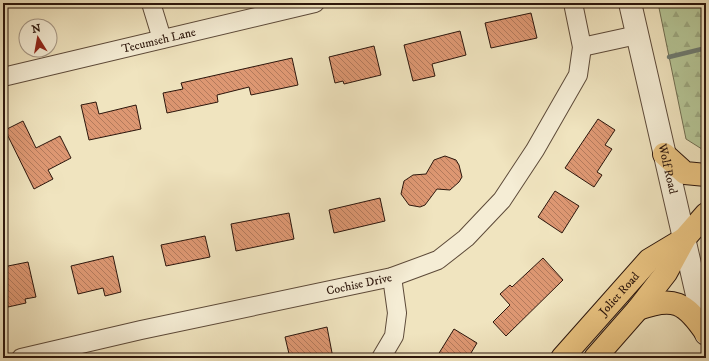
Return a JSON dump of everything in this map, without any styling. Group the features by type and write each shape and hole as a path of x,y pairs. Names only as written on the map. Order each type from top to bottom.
{"main road":[{"path":"664,154 685,173 706,175"},
{"name":"Joliet Road","path":"595,358 638,309 666,273 685,238 706,214"},
{"name":"Joliet Road","path":"562,358 649,260 685,238"},
{"path":"638,309 662,302 678,304 691,312 706,333"}],"street":[{"path":"151,3 162,39"},
{"name":"Tecumseh Lane","path":"3,77 315,3"},
{"name":"Cochise Drive","path":"21,358 141,330 392,277 438,260 466,238 502,200 535,150 578,75 582,47 573,3"},
{"name":"Wolf Road","path":"630,3 706,333"},
{"path":"582,47 637,35"},
{"path":"381,358 394,336 396,313 392,277"}],"green space":[{"path":"658,3 706,3 705,151 686,139"}],"building":[{"path":"531,13 537,38 491,48 485,23"},
{"path":"460,31 466,55 432,64 435,76 413,81 404,45"},
{"path":"374,46 381,75 344,84 343,81 335,83 329,57"},
{"path":"292,58 298,85 251,95 249,87 217,95 218,102 167,113 163,93 183,89 181,83"},
{"path":"96,102 99,114 136,105 141,129 89,140 81,105"},
{"path":"598,119 615,130 605,145 612,149 597,172 602,175 594,187 565,168"},
{"path":"23,121 36,148 60,136 71,158 48,170 53,179 34,189 5,130"},
{"path":"445,156 456,160 459,165 462,177 459,182 450,190 437,189 425,205 420,207 409,205 401,194 404,181 413,175 426,174 434,160"},
{"path":"555,191 579,206 562,233 538,217"},
{"path":"380,198 385,221 334,233 329,210"},
{"path":"289,213 294,239 236,251 231,224"},
{"path":"205,236 210,257 166,266 161,245"},
{"path":"113,256 121,292 105,296 103,288 78,294 71,266"},
{"path":"543,258 563,280 506,336 493,322 510,305 500,294 510,285 512,287"},
{"path":"28,262 36,297 25,299 26,303 8,307 3,284 3,267"},
{"path":"327,327 333,358 290,358 285,337"},
{"path":"454,329 477,343 468,358 436,358"}],"waterway":[{"path":"669,57 706,48"}]}
